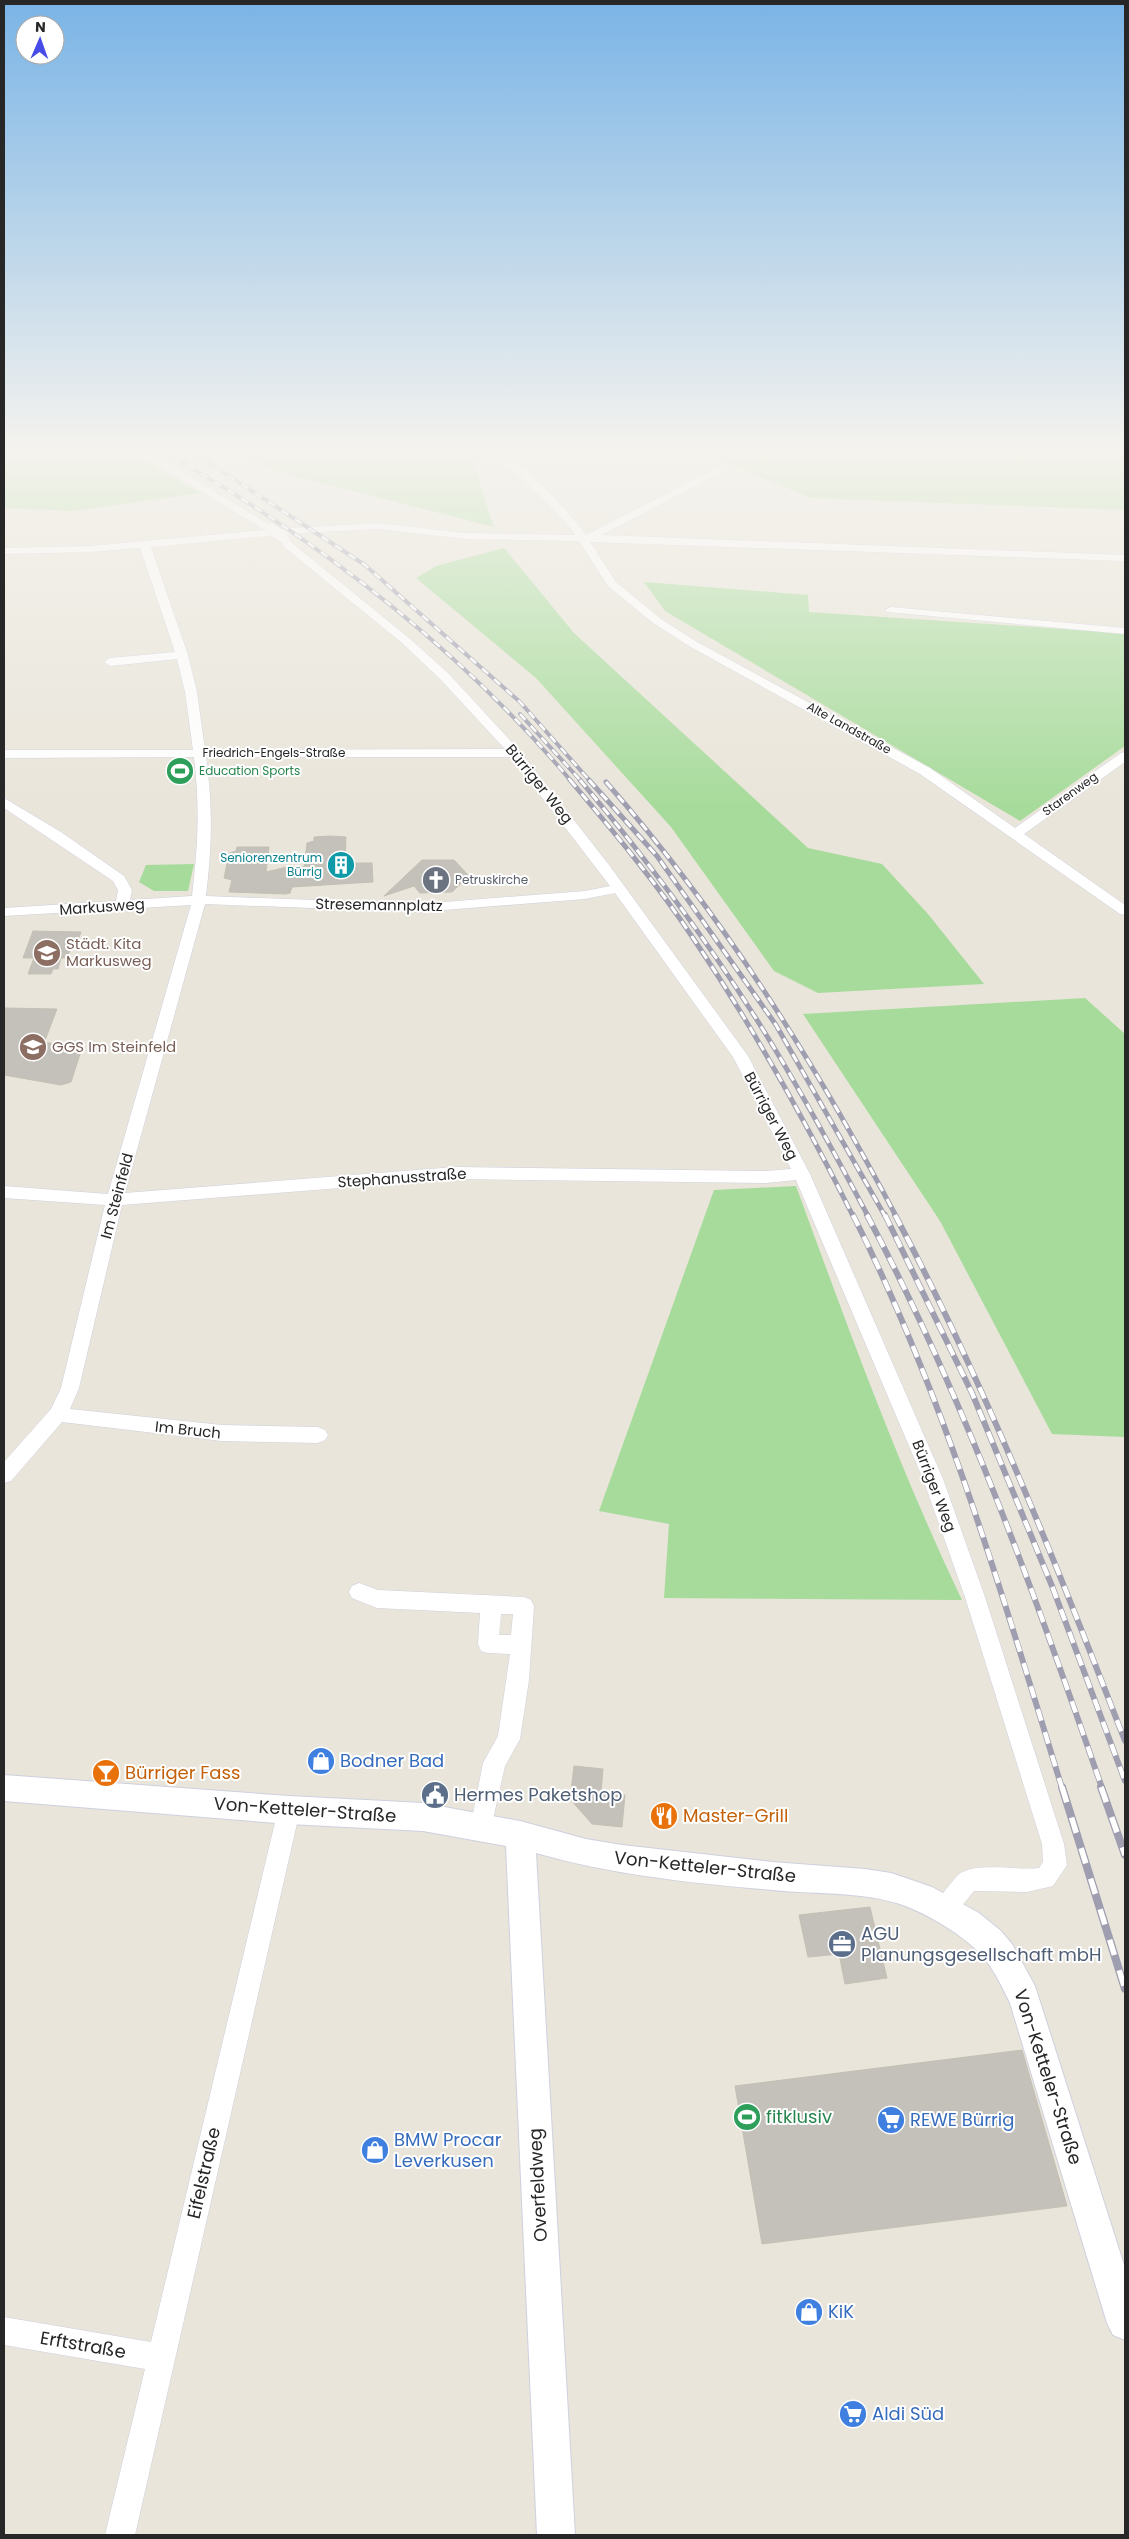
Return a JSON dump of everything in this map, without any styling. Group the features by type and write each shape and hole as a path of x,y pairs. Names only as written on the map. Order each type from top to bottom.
{"street":[{"name":"Im Steinfeld","path":"4,1475 58,1414 70,1388 115,1200 199,900 206,837 205,794 192,692 182,655 153,567"},
{"name":"Bürriger Weg","path":"316,567 405,640 445,676 515,753 549,794 740,1056 802,1174 933,1479 976,1597 1053,1844 1054,1865 1045,1878 1027,1882 978,1878 967,1882 945,1909"},
{"name":"Alte Landstraße","path":"601,567 612,584 657,621 693,644 924,771 1125,910"},
{"path":"891,610 1125,631"},
{"path":"110,662 182,655"},
{"name":"Friedrich-Engels-Straße","path":"4,754 515,753"},
{"name":"Starenweg","path":"1016,834 1125,756"},
{"path":"4,802 56,834 119,879 126,890 122,906"},
{"name":"Stresemannplatz","path":"199,900 419,908 585,895 618,888"},
{"name":"Markusweg","path":"4,912 199,900"},
{"name":"Stephanusstraße","path":"4,1192 115,1200 455,1173 766,1177 802,1174"},
{"name":"Im Bruch","path":"58,1414 84,1419 227,1434 281,1437 318,1434"},
{"path":"359,1592 377,1599 524,1606 509,1739 494,1763 481,1829"},
{"path":"491,1604 488,1644 521,1645"},
{"name":"Von-Ketteler-Straße","path":"4,1788 289,1810 422,1817 520,1835 586,1853 622,1859 772,1876 865,1883 913,1895 945,1909 968,1924 990,1942 1011,1970 1024,1997 1125,2323"},
{"name":"Eifelstraße","path":"120,2535 289,1810"},
{"name":"Overfeldweg","path":"520,1835 556,2535"},
{"name":"Erftstraße","path":"4,2331 162,2358"}],"green space":[{"path":"434,567 520,567 574,633 808,848 882,864 928,914 984,984 818,993 774,971 671,827 536,678 416,578"},
{"path":"644,582 808,595 809,612 1125,633 1125,746 1020,821 665,611"},
{"path":"194,864 188,891 154,891 139,882 146,865"},
{"path":"1085,998 1125,1034 1125,1437 1052,1434 940,1221 803,1014"},
{"path":"796,1186 895,1447 962,1600 664,1598 669,1524 599,1511 714,1190"}],"building":[{"name":"Seniorenzentrum Bürrig","path":"314,837 346,837 345,863 372,863 373,882 292,887 290,893 286,894 229,892 232,880 224,878 229,853 236,851 237,847 269,847 266,872 287,867 304,867 307,843 314,841"},
{"name":"Petruskirche","path":"422,860 454,860 469,876 452,892 420,893 414,886 384,896"},
{"name":"Städt. Kita Markusweg","path":"33,931 81,932 75,948 71,948 67,958 61,958 58,969 53,969 51,974 28,974 34,958 23,958"},
{"name":"GGS Im Steinfeld","path":"4,1008 57,1009 44,1043 63,1043 60,1051 81,1051 71,1082 61,1085 4,1075"},
{"path":"574,1766 603,1769 601,1793 625,1795 622,1827 592,1824 570,1799"},
{"name":"AGU Planungsgesellschaft mbH","path":"870,1907 887,1978 845,1984 839,1954 808,1957 799,1915"},
{"name":"REWE Bürrig","path":"1022,2050 1067,2206 762,2244 735,2086"}],"railway":[{"path":"341,567 431,639 480,684 527,731 571,781"},
{"path":"368,567 520,702 590,781"},
{"path":"520,714 581,781"},
{"path":"570,780 679,917 737,1005 778,1074 853,1216"},
{"path":"580,780 629,839 676,901 720,964 776,1051 830,1144 868,1216"},
{"path":"589,780 657,856 776,1025 885,1216"},
{"path":"606,782 689,884 764,990 832,1101 896,1216"},
{"path":"853,1215 886,1283 944,1425 994,1570 1062,1788"},
{"path":"867,1215 935,1354 996,1497 1051,1642 1102,1788"},
{"path":"885,1215 972,1393 1052,1586 1125,1781"},
{"path":"895,1215 959,1343 1018,1475 1073,1607 1125,1741"},
{"path":"1062,1787 1125,1989"},
{"path":"1101,1787 1125,1855"}],"place":[{"name":"Education Sports","path":"180,771"},
{"name":"Seniorenzentrum Bürrig","path":"341,865"},
{"name":"Petruskirche","path":"436,880"},
{"name":"Städt. Kita Markusweg","path":"47,953"},
{"name":"GGS Im Steinfeld","path":"33,1047"},
{"name":"Bodner Bad","path":"321,1761"},
{"name":"Bürriger Fass","path":"106,1773"},
{"name":"Hermes Paketshop","path":"435,1795"},
{"name":"Master-Grill","path":"664,1816"},
{"name":"AGU Planungsgesellschaft mbH","path":"842,1944"},
{"name":"fitklusiv","path":"747,2117"},
{"name":"REWE Bürrig","path":"891,2120"},
{"name":"BMW Procar Leverkusen","path":"375,2150"},
{"name":"KiK","path":"809,2312"},
{"name":"Aldi Süd","path":"853,2414"}]}
